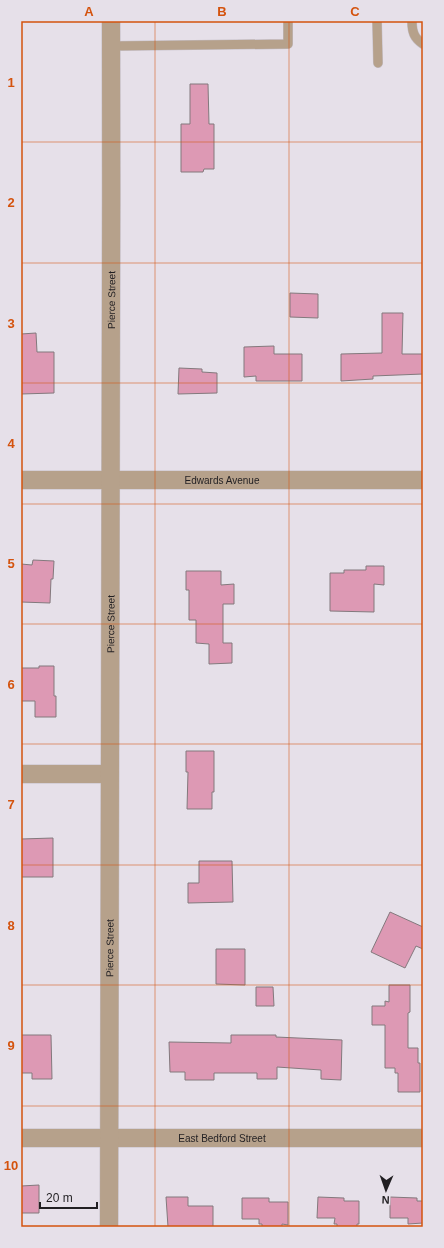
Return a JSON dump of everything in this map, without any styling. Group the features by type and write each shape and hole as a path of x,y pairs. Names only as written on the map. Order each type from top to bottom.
{"street":[{"name":"Pierce Street","path":"109,1227 109,774 112,481 111,21"},
{"name":"Edwards Avenue","path":"21,480 423,480"},
{"path":"21,774 109,774"},
{"name":"East Bedford Street","path":"21,1138 423,1138"}],"lane":[{"path":"111,46 288,44 288,21"},
{"path":"377,21 378,63"},
{"path":"412,21 412,31 415,38 423,44"}],"building":[{"path":"190,84 208,84 209,124 214,124 214,169 204,169 203,172 181,172 181,124 190,124"},
{"path":"290,293 318,294 318,318 290,317"},
{"path":"382,313 403,313 402,354 423,354 423,374 373,376 373,379 341,381 341,354 382,353"},
{"path":"36,333 37,352 54,352 54,393 21,394 21,334"},
{"path":"274,346 274,354 302,354 302,381 256,381 256,376 244,377 244,347"},
{"path":"179,368 202,369 202,372 217,373 217,393 178,394"},
{"path":"33,560 54,561 53,579 51,579 50,603 21,602 21,564 32,565"},
{"path":"366,566 384,566 384,585 374,584 374,612 330,611 330,573 344,573 344,570 366,570"},
{"path":"186,571 221,571 221,585 234,584 234,604 223,604 223,643 232,643 232,663 209,664 209,644 196,643 196,620 189,620 189,590 186,590"},
{"path":"39,666 54,666 56,717 35,717 35,701 21,701 21,668 39,668"},
{"path":"186,751 214,751 214,792 212,792 212,809 187,809 188,772 186,772"},
{"path":"53,838 53,877 21,877 21,839"},
{"path":"199,861 232,861 233,902 188,903 188,883 199,883"},
{"path":"390,912 423,927 423,949 416,946 405,968 371,952"},
{"path":"216,949 245,949 245,985 216,984"},
{"path":"389,985 410,985 408,1048 418,1048 418,1063 420,1063 420,1092 398,1092 398,1073 395,1073 395,1068 385,1068 385,1025 372,1025 372,1006 385,1006 385,1001 389,1002"},
{"path":"256,987 273,987 274,1006 256,1006"},
{"path":"21,1035 51,1035 52,1079 32,1079 32,1073 21,1073"},
{"path":"231,1035 276,1035 276,1037 342,1040 341,1080 321,1079 321,1070 277,1067 277,1079 257,1079 257,1073 214,1073 214,1080 185,1080 185,1072 170,1072 169,1042 231,1043"},
{"path":"39,1185 39,1213 21,1213 21,1186"},
{"path":"166,1197 188,1197 188,1206 213,1206 213,1227 168,1227"},
{"path":"318,1197 344,1198 344,1201 359,1201 359,1224 357,1224 357,1227 337,1227 337,1224 334,1224 335,1218 317,1218"},
{"path":"390,1197 417,1198 417,1201 423,1201 423,1223 408,1224 408,1218 390,1218"},
{"path":"242,1198 269,1198 269,1202 288,1202 288,1225 282,1224 282,1227 262,1227 262,1224 259,1224 259,1219 242,1219"}]}
